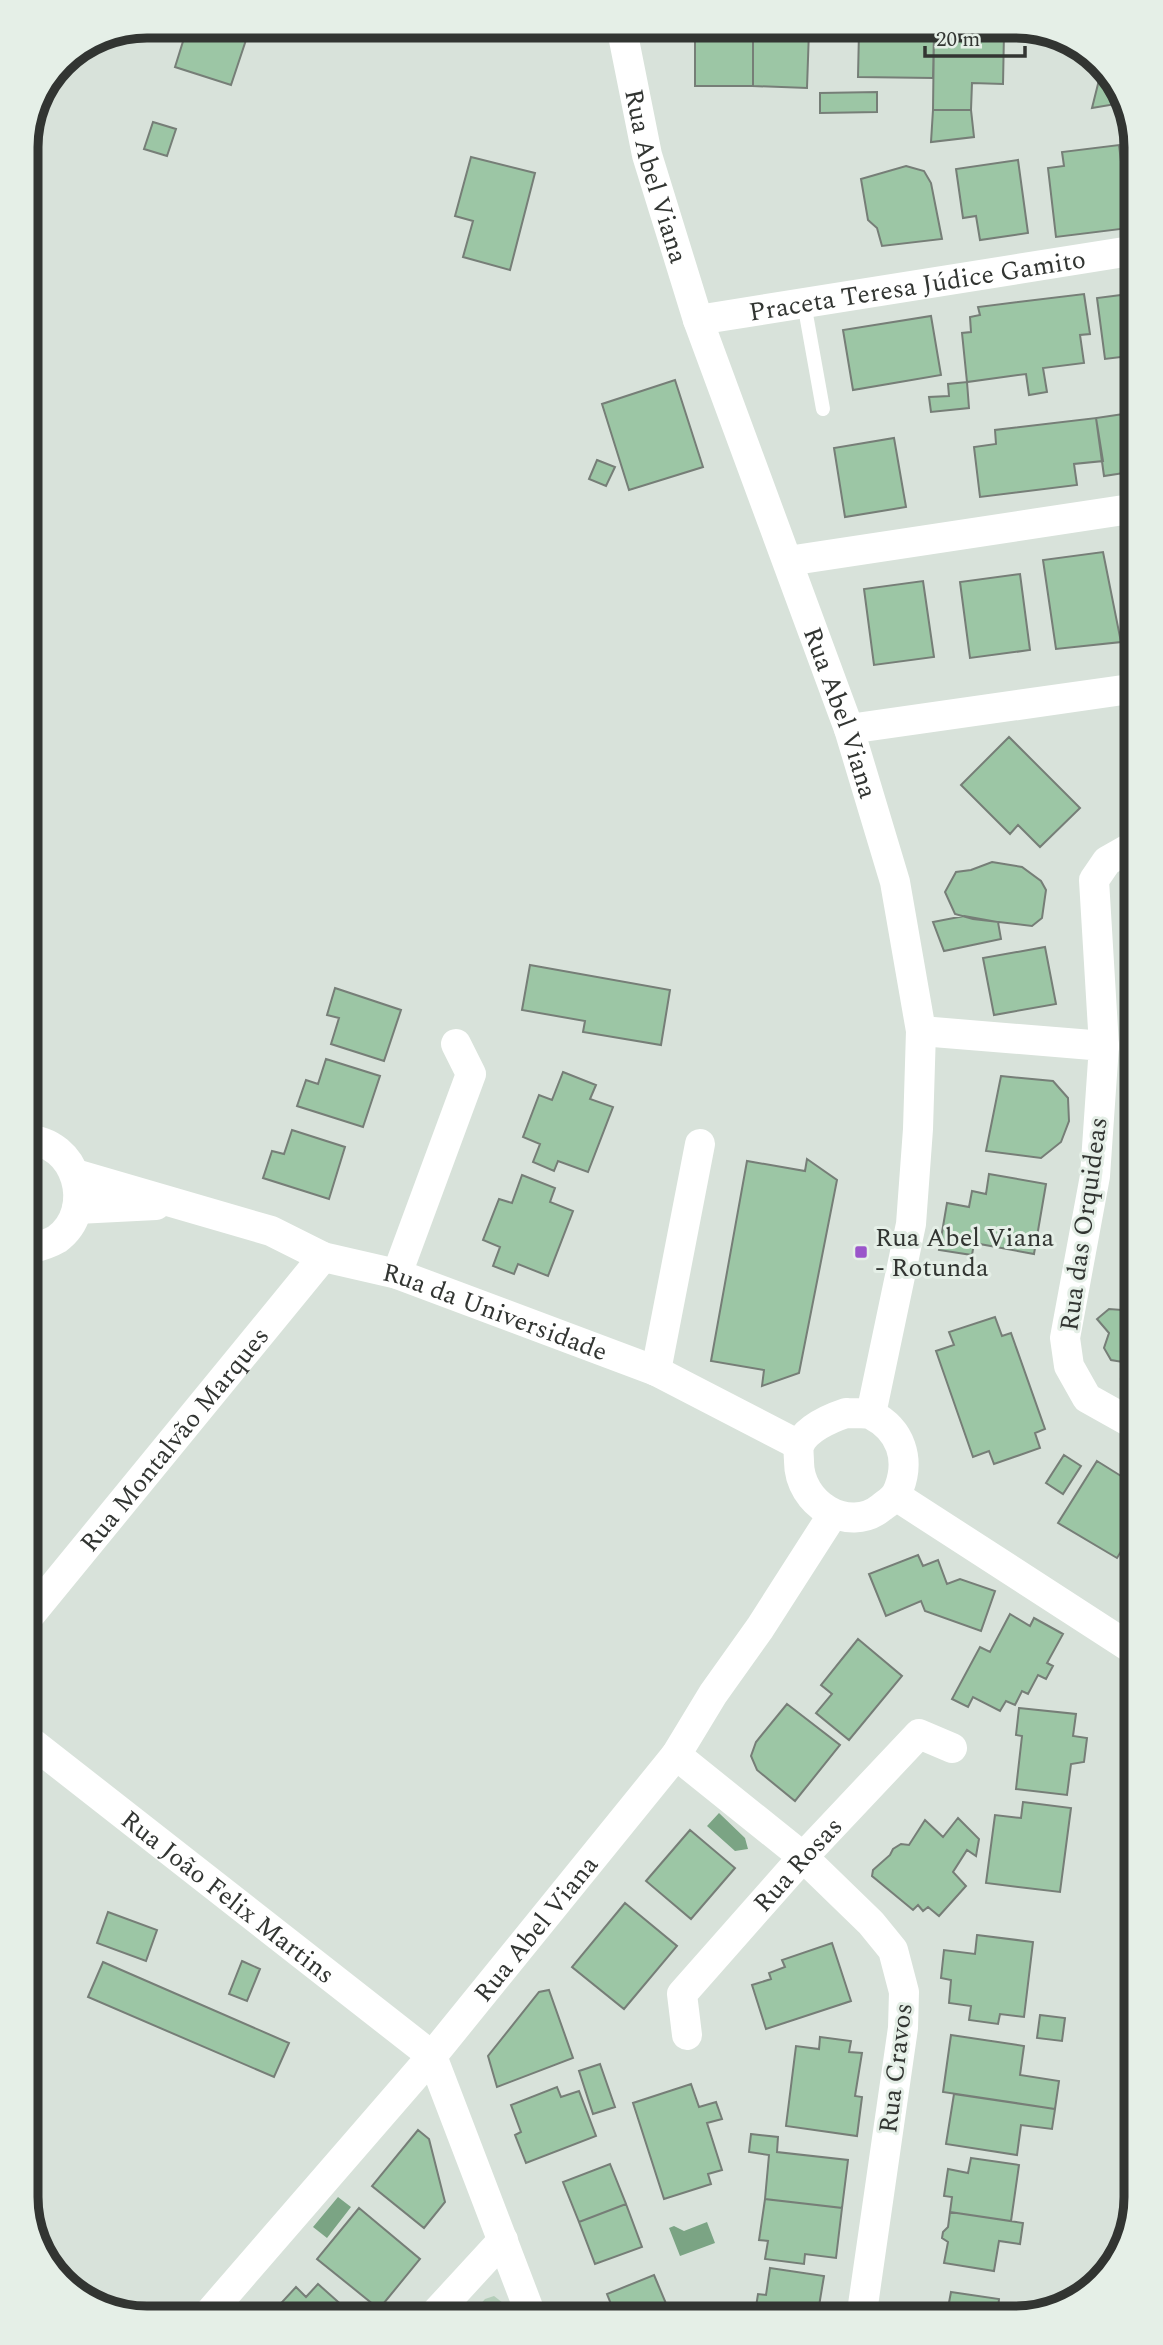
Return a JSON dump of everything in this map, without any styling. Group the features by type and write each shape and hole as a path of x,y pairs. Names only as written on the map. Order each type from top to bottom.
{"street":[{"name":"Rua Abel Viana","path":"624,39 647,155 698,320 849,729 895,882 921,1031 918,1129 911,1224 871,1414"},
{"name":"Praceta Teresa Júdice Gamito","path":"698,320 1124,252"},
{"path":"788,562 1124,510"},
{"path":"849,729 1124,690"},
{"name":"Rua das Orquideas","path":"1124,851 1107,861 1094,880 1104,1045 1095,1176 1065,1338 1069,1366 1087,1398 1124,1419"},
{"path":"921,1031 1104,1045"},
{"path":"397,1274 471,1074 456,1044"},
{"path":"38,1247 58,1238 70,1225 77,1209 79,1191 75,1174 66,1158 51,1146 39,1142"},
{"path":"656,1371 700,1144"},
{"name":"Rua da Universidade","path":"75,1174 271,1231 323,1257 397,1274 656,1371 799,1445"},
{"name":"Rua da Universidade","path":"77,1209 181,1203"},
{"name":"Rua Montalvão Marques","path":"38,1605 323,1257"},
{"path":"846,1413 871,1414 890,1429 904,1450 905,1473 896,1496 876,1513 856,1517 833,1514 815,1503 804,1486 799,1467 799,1445 826,1419 846,1413"},
{"path":"896,1496 1124,1644"},
{"name":"Rua Abel Viana","path":"215,2306 432,2056 676,1755 713,1694 760,1628 833,1514"},
{"name":"Rua Rosas","path":"687,2035 682,1994 803,1857 919,1734 952,1748"},
{"name":"Rua João Felix Martins","path":"38,1748 432,2056"},
{"name":"Rua Cravos","path":"676,1755 803,1857 872,1923 893,1950 904,1992 903,2028 863,2306"},
{"path":"432,2056 528,2306"},
{"path":"442,2306 503,2240"}],"lane":[{"path":"804,303 823,409"}],"shaded area":[{"path":"719,1813 745,1838 748,1849 735,1851 707,1826"},
{"path":"338,2197 351,2207 327,2238 313,2227"},
{"path":"707,2222 715,2243 680,2256 669,2228 674,2226 684,2231"},
{"path":"494,2296 504,2306 479,2306 485,2299"}],"building":[{"path":"184,38 247,38 231,85 175,67"},
{"path":"695,39 753,39 753,86 695,86"},
{"path":"753,39 809,39 807,88 753,86"},
{"path":"859,39 934,39 933,78 858,77"},
{"path":"934,39 1004,39 1003,84 972,83 971,110 933,110"},
{"path":"1100,78 1115,104 1092,108"},
{"path":"877,92 877,112 820,113 820,93"},
{"path":"933,110 971,110 974,137 931,142"},
{"path":"153,122 176,129 167,156 144,149"},
{"path":"1119,145 1124,186 1124,229 1056,237 1048,168 1064,166 1062,152"},
{"path":"471,157 535,173 510,270 463,257 473,221 455,216"},
{"path":"1018,160 1028,233 980,240 976,216 963,218 956,169"},
{"path":"906,166 924,171 931,183 942,239 882,246 877,228 868,220 861,179"},
{"path":"1084,294 1090,334 1080,335 1084,363 1043,368 1047,392 1029,395 1026,374 967,382 962,333 971,332 970,317 980,315 978,307"},
{"path":"1124,295 1124,357 1105,359 1097,298"},
{"path":"931,316 941,375 853,390 843,330"},
{"path":"675,380 703,467 629,490 602,404"},
{"path":"967,382 969,408 931,412 929,397 949,396 948,384"},
{"path":"1124,414 1124,473 1104,476 1096,418"},
{"path":"1096,418 1103,461 1074,464 1077,485 980,497 974,447 996,444 995,430"},
{"path":"894,438 906,507 845,517 834,448"},
{"path":"597,460 615,467 606,486 589,479"},
{"path":"1103,552 1121,642 1056,649 1043,560"},
{"path":"1020,574 1030,650 970,658 960,582"},
{"path":"923,581 934,657 874,665 864,589"},
{"path":"1009,737 1080,808 1040,847 1018,825 1010,834 961,785"},
{"path":"992,862 1022,867 1041,881 1046,890 1042,918 1032,926 973,919 955,914 945,892 956,872"},
{"path":"964,916 998,922 1001,939 944,951 933,922"},
{"path":"1045,947 1056,1004 994,1015 983,958"},
{"path":"530,965 670,990 661,1045 583,1032 585,1021 522,1010"},
{"path":"335,988 401,1010 384,1061 331,1044 339,1018 327,1015"},
{"path":"326,1059 380,1076 363,1127 297,1106 306,1080 318,1084"},
{"path":"563,1072 596,1085 590,1099 613,1107 588,1172 558,1161 554,1171 533,1162 540,1144 523,1137 539,1095 552,1100"},
{"path":"1001,1076 1053,1081 1068,1098 1069,1121 1061,1142 1041,1158 986,1151"},
{"path":"292,1130 345,1147 329,1199 263,1178 272,1151 284,1154"},
{"path":"807,1159 837,1180 799,1373 762,1386 764,1370 711,1361 747,1161 805,1171"},
{"path":"989,1174 1046,1184 1034,1254 974,1243 972,1255 939,1250 947,1203 969,1207 972,1191 986,1194"},
{"path":"522,1175 555,1188 550,1202 573,1211 548,1276 518,1264 514,1274 493,1266 500,1247 483,1240 499,1199 512,1203"},
{"path":"1124,1302 1124,1377 1121,1378 1123,1362 1111,1360 1104,1348 1109,1333 1097,1319 1109,1309 1122,1310"},
{"path":"995,1317 1002,1336 1011,1333 1045,1429 1035,1433 1040,1448 994,1464 989,1451 973,1457 936,1351 954,1345 949,1332"},
{"path":"1064,1455 1081,1466 1063,1494 1046,1483"},
{"path":"1097,1461 1124,1478 1124,1547 1117,1558 1058,1523"},
{"path":"918,1555 923,1566 938,1560 947,1584 960,1579 995,1591 981,1631 925,1611 921,1601 886,1616 869,1574"},
{"path":"1010,1614 1030,1626 1034,1618 1063,1634 1047,1663 1053,1666 1046,1679 1038,1675 1028,1694 1022,1691 1015,1705 1006,1701 1000,1711 973,1697 968,1707 952,1699 980,1647 990,1652"},
{"path":"858,1639 902,1676 849,1740 816,1713 832,1694 821,1685"},
{"path":"787,1704 840,1745 795,1801 757,1770 751,1756 756,1742"},
{"path":"1019,1708 1076,1714 1073,1736 1087,1738 1084,1762 1071,1764 1067,1795 1016,1789 1022,1736 1016,1735"},
{"path":"1023,1802 1071,1808 1060,1892 986,1883 995,1815 1021,1818"},
{"path":"958,1818 979,1839 976,1856 967,1850 953,1872 966,1886 939,1916 928,1907 923,1911 918,1905 913,1910 872,1876 873,1870 893,1849 901,1844 909,1845 925,1820 943,1837"},
{"path":"690,1830 735,1868 691,1919 646,1881"},
{"path":"625,1903 677,1946 624,2009 572,1967"},
{"path":"108,1912 157,1930 146,1961 97,1943"},
{"path":"977,1935 1033,1942 1024,2017 1000,2014 998,2024 969,2020 971,2006 949,2003 951,1980 941,1978 944,1950 975,1954"},
{"path":"832,1943 851,2001 766,2029 752,1985 771,1979 769,1973 785,1967 782,1960"},
{"path":"242,1961 260,1969 247,2001 229,1994"},
{"path":"103,1962 289,2043 274,2077 88,1997"},
{"path":"549,1990 573,2058 497,2087 488,2056 539,1992"},
{"path":"1040,2015 1065,2018 1062,2041 1037,2038"},
{"path":"951,2035 1024,2046 1020,2075 1059,2081 1055,2109 943,2092"},
{"path":"820,2037 851,2041 849,2052 862,2053 855,2096 862,2097 857,2136 786,2126 796,2046 819,2049"},
{"path":"600,2064 615,2107 593,2114 579,2071"},
{"path":"691,2084 699,2107 716,2102 722,2119 707,2123 722,2170 708,2174 711,2184 664,2199 633,2103"},
{"path":"557,2087 561,2097 579,2091 596,2136 526,2163 515,2135 521,2132 511,2105"},
{"path":"954,2094 1055,2109 1052,2129 1021,2125 1017,2155 946,2144"},
{"path":"418,2130 429,2139 445,2202 424,2228 372,2186"},
{"path":"751,2134 778,2137 777,2152 848,2160 842,2208 765,2199 769,2155 749,2152"},
{"path":"971,2158 1019,2165 1011,2221 950,2212 952,2197 944,2196 948,2169 968,2173"},
{"path":"610,2164 626,2204 579,2222 563,2182"},
{"path":"765,2199 842,2208 836,2258 805,2254 804,2264 765,2259 768,2241 759,2240"},
{"path":"626,2204 642,2247 595,2264 579,2222"},
{"path":"359,2208 420,2259 381,2306 375,2306 317,2259"},
{"path":"950,2212 1023,2223 1020,2244 999,2241 994,2271 944,2263 948,2242 942,2238 948,2227"},
{"path":"770,2268 824,2276 819,2306 756,2306 758,2294 766,2295"},
{"path":"654,2275 667,2306 612,2306 607,2294"},
{"path":"318,2284 343,2306 278,2306 296,2287 306,2297"},
{"path":"951,2292 999,2299 998,2306 948,2306"}],"place":[{"name":"Rua Abel Viana - Rotunda","path":"861,1252"}]}
